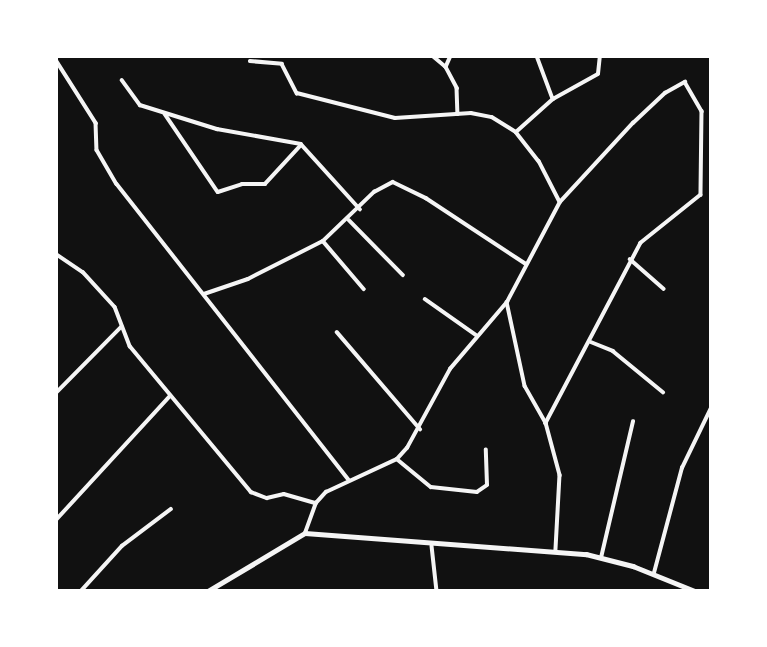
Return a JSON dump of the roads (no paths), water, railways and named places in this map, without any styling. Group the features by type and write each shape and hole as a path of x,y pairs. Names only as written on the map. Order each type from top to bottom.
{"street":[{"path":"433,56 446,67 457,88 458,114"},
{"path":"446,67 451,56"},
{"path":"537,56 553,99"},
{"path":"516,132 553,99 598,74 600,56"},
{"path":"56,60 96,123 102,161 348,479"},
{"path":"250,61 282,64 297,93 395,118 458,114 492,117 516,132 539,161 560,202"},
{"path":"122,80 134,102 165,114 217,129 301,144 360,209"},
{"path":"305,533 316,503 348,479 397,459 419,429 450,369 476,335 507,302 560,202 665,93 679,83 691,86 702,111 701,195 662,222 630,259 591,342 546,424"},
{"path":"165,114 218,192 242,184 265,184 301,144"},
{"path":"204,293 248,279 323,241 360,209 374,192 393,182 426,198 526,264"},
{"path":"348,220 403,275"},
{"path":"323,241 364,289"},
{"path":"56,256 97,285 121,315 121,327 169,397 258,497 284,494 316,503"},
{"path":"630,259 664,289"},
{"path":"425,299 476,335"},
{"path":"507,302 525,386 546,424 560,475 556,550"},
{"path":"56,393 121,327"},
{"path":"337,332 419,429"},
{"path":"591,342 613,351 663,392"},
{"path":"56,520 169,397"},
{"path":"654,573 682,468 711,408"},
{"path":"601,558 633,422"},
{"path":"397,459 432,487 477,492 487,485 486,450"},
{"path":"81,591 122,546 172,509"},
{"path":"208,591 305,533 432,545 556,550 601,558 654,573 695,591"},
{"path":"432,545 438,591"}]}
